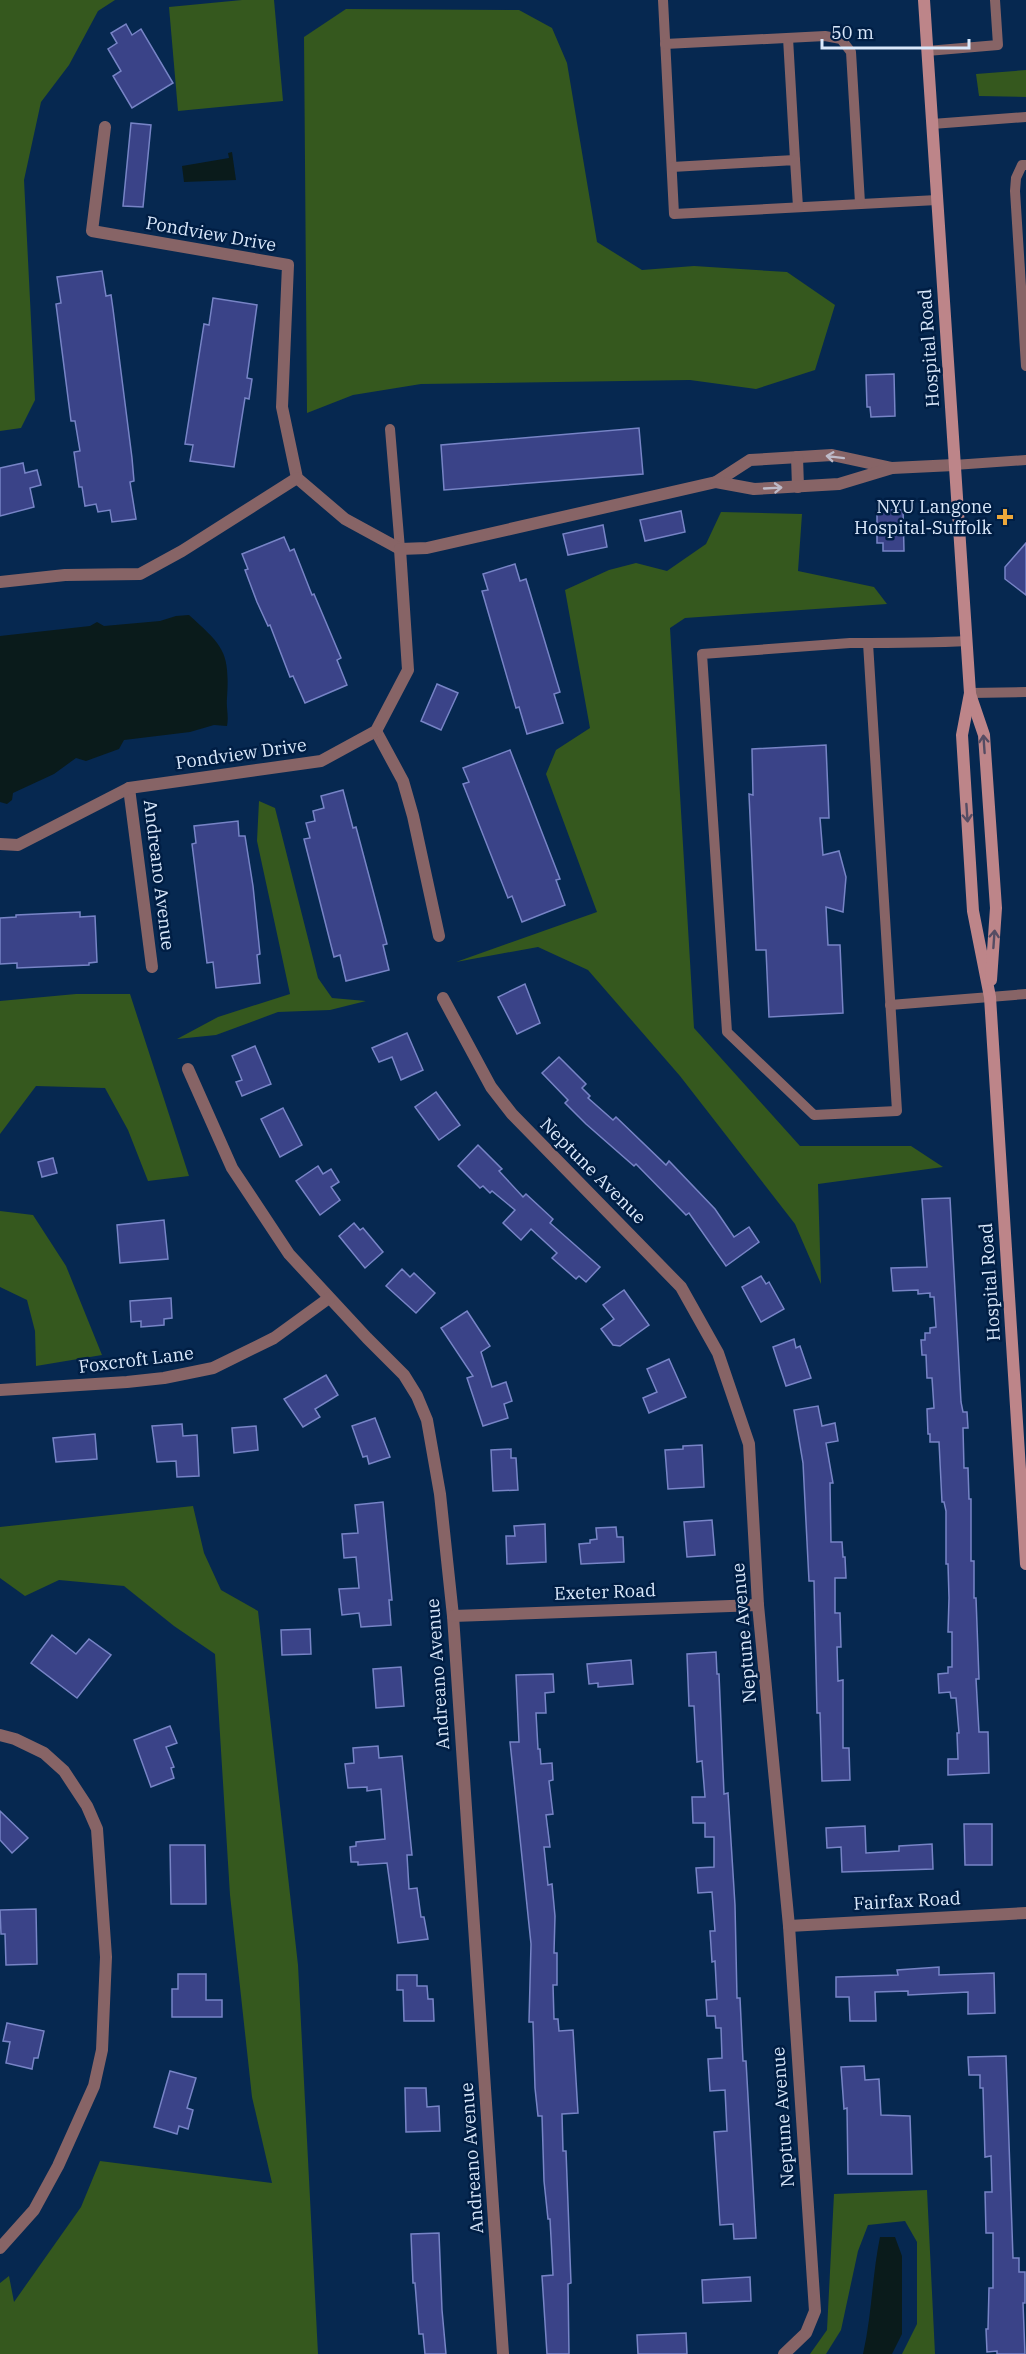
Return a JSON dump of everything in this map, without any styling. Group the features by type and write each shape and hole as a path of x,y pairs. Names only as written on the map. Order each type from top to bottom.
{"street":[{"name":"Hospital Road","path":"924,0 970,693 962,735 970,877 973,911 990,997"},
{"name":"Pondview Drive","path":"105,127 92,231 288,265 282,407 297,478"},
{"path":"0,582 65,574 140,574 182,551 297,478 345,519 400,549 427,548 716,482 750,460 832,455 892,468"},
{"path":"796,457 798,487"},
{"path":"716,482 754,489 798,487 839,484 892,468 954,465"},
{"path":"400,549 408,670 376,731 403,781 413,816 439,936"},
{"name":"Hospital Road","path":"970,693 984,735 996,908 990,997 1026,1564"},
{"name":"Pondview Drive","path":"0,844 18,845 129,788 321,761 376,731"},
{"name":"Andreano Avenue","path":"129,788 152,967"},
{"name":"Neptune Avenue","path":"443,998 491,1087 512,1114 681,1287 718,1353 748,1444 758,1605 789,1926 815,2311 806,2333 784,2354"},
{"name":"Andreano Avenue","path":"188,1069 232,1168 289,1254 404,1375 427,1419 440,1494 453,1616 503,2354"},
{"name":"Foxcroft Lane","path":"0,1390 127,1382 164,1378 213,1368 274,1338 329,1298"},
{"name":"Exeter Road","path":"453,1616 758,1605"},
{"path":"0,1735 15,1739 44,1753 64,1771 87,1806 97,1829 106,1957 102,2050 94,2086 58,2166 34,2210 0,2248"},
{"name":"Fairfax Road","path":"789,1926 1026,1913"}],"lane":[{"path":"663,0 674,214 937,200"},
{"path":"927,51 998,45 995,0"},
{"path":"665,44 825,36 841,39 851,52 860,203"},
{"path":"788,38 798,207"},
{"path":"932,124 1026,117"},
{"path":"672,167 795,160"},
{"path":"1026,165 1022,165 1016,178 1015,191 1026,366"},
{"path":"390,429 400,549"},
{"path":"954,465 1026,460"},
{"path":"868,643 897,1111 814,1115 727,1032 702,654 868,643 896,645 967,641"},
{"path":"970,693 1026,693"},
{"path":"890,1005 1026,994"}],"green space":[{"path":"0,0 115,0 98,11 69,65 41,102 24,180 35,400 21,428 0,431"},
{"path":"242,0 274,0 283,101 178,111 169,7"},
{"path":"346,9 519,10 552,28 567,63 597,242 642,270 694,266 787,272 835,305 815,370 756,389 690,380 421,384 353,395 307,413 304,37"},
{"path":"1026,70 1026,97 979,96 976,74"},
{"path":"721,512 802,514 798,571 874,587 887,604 685,618 670,628 694,1028 800,1146 911,1146 943,1167 818,1184 821,1284 795,1224 680,1076 588,970 538,947 456,962 597,912 546,774 556,750 590,728 565,590 609,570 636,563 667,571 706,544"},
{"path":"259,801 275,808 318,978 332,998 366,1001 330,1010 278,1012 216,1035 177,1039 218,1017 290,994 257,841"},
{"path":"76,994 130,994 189,1176 148,1181 128,1130 105,1088 36,1086 0,1134 0,1001"},
{"path":"0,1211 33,1215 66,1266 102,1355 36,1366 35,1331 27,1300 0,1287"},
{"path":"193,1506 204,1553 221,1590 258,1611 298,1965 318,2354 0,2354 0,2283 9,2276 14,2302 81,2207 100,2161 272,2183 252,2097 230,1895 215,1654 174,1626 124,1586 59,1580 25,1596 0,1578 0,1527"},
{"path":"927,2190 935,2354 902,2354 917,2324 917,2242 905,2221 868,2225 858,2251 841,2330 826,2354 810,2354 827,2330 834,2194"}],"shaded area":[{"path":"232,152 236,180 184,182 182,166 229,158 228,153"},
{"path":"189,615 210,634 222,650 228,682 227,726 214,725 190,732 124,740 119,749 86,761 76,758 54,774 13,793 12,800 7,804 0,802 0,636 90,626 97,622 104,626 160,621"},
{"path":"880,2237 895,2237 902,2256 902,2334 892,2354 863,2354 875,2266"}],"building":[{"path":"126,24 132,35 141,29 173,83 132,108 113,76 121,71 108,49 117,43 111,33"},
{"path":"131,123 151,125 143,207 123,206"},
{"path":"102,271 106,296 111,295 113,309 132,458 134,481 130,482 136,519 112,522 110,510 98,512 96,504 85,506 82,487 79,487 74,452 80,451 75,421 71,421 56,304 61,303 57,277"},
{"path":"213,298 257,305 247,378 252,379 249,399 245,398 234,467 190,461 193,445 185,444 204,324 209,325"},
{"path":"894,374 895,416 871,417 870,407 867,407 866,375"},
{"path":"639,428 643,474 444,490 441,445"},
{"path":"23,463 25,473 37,470 41,485 30,488 34,507 0,516 0,468"},
{"path":"877,510 903,510 904,551 883,551 883,543 877,543"},
{"path":"681,511 685,532 645,541 640,520"},
{"path":"603,525 607,547 568,555 563,534"},
{"path":"284,537 290,551 294,549 312,595 314,594 341,658 337,660 347,685 305,703 293,676 290,677 270,625 268,626 257,602 245,570 248,569 242,554"},
{"name":"NYU Langone Hospital-Suffolk","path":"1026,543 1026,595 1005,579 1005,567"},
{"path":"515,564 520,581 526,579 560,692 554,694 563,723 527,734 519,707 516,708 482,591 488,590 483,574"},
{"path":"437,684 458,693 441,730 421,721"},
{"path":"826,745 829,818 820,818 823,855 839,851 846,877 843,912 826,907 828,945 840,945 843,1013 769,1017 766,950 756,950 749,794 753,795 752,749"},
{"path":"510,750 560,879 556,880 565,905 522,922 512,896 508,898 463,784 469,782 463,768"},
{"path":"343,790 353,828 356,827 387,944 383,945 389,970 346,981 340,955 334,957 304,839 310,838 306,823 315,821 313,811 324,808 321,796"},
{"path":"238,821 239,836 245,836 253,886 260,954 257,955 260,983 216,988 213,962 207,963 192,844 196,843 194,826"},
{"path":"80,912 80,917 95,916 97,962 89,963 89,965 17,968 17,963 0,964 0,918"},
{"path":"525,984 540,1023 517,1034 498,997"},
{"path":"407,1033 423,1070 401,1080 392,1057 379,1062 372,1048"},
{"path":"255,1046 271,1084 242,1096 236,1082 242,1080 232,1056"},
{"path":"559,1057 586,1084 582,1088 590,1096 588,1098 613,1120 616,1117 666,1165 669,1161 715,1209 734,1237 749,1227 759,1242 726,1266 689,1213 686,1215 636,1164 634,1166 565,1103 568,1100 542,1073"},
{"path":"436,1092 460,1125 439,1140 415,1107"},
{"path":"283,1108 302,1145 280,1157 261,1119"},
{"path":"478,1145 502,1169 499,1171 523,1197 526,1194 553,1219 550,1223 600,1267 586,1282 579,1276 576,1279 552,1258 557,1253 531,1229 521,1240 503,1223 515,1210 492,1191 490,1193 483,1186 480,1188 458,1166"},
{"path":"53,1158 57,1173 42,1177 38,1162"},
{"path":"318,1166 323,1174 331,1169 339,1182 331,1187 340,1200 320,1215 296,1181"},
{"path":"950,1198 961,1402 963,1412 967,1412 968,1428 963,1428 964,1468 968,1468 969,1499 971,1499 971,1561 974,1561 974,1598 976,1598 979,1679 976,1679 979,1732 988,1732 989,1773 948,1775 948,1759 958,1759 957,1733 959,1733 956,1698 951,1698 950,1692 939,1693 938,1674 948,1673 948,1667 952,1667 952,1632 948,1632 946,1511 944,1502 942,1502 939,1442 930,1442 930,1434 928,1434 927,1409 934,1408 932,1378 927,1378 926,1355 922,1355 921,1340 925,1340 925,1333 930,1333 930,1328 936,1327 934,1297 930,1297 930,1293 918,1294 918,1290 893,1291 891,1268 927,1267 922,1199"},
{"path":"164,1220 168,1259 120,1263 117,1225"},
{"path":"354,1223 360,1230 363,1228 383,1252 365,1268 339,1236"},
{"path":"402,1269 410,1277 414,1273 435,1293 416,1313 386,1286"},
{"path":"761,1276 766,1284 769,1282 784,1309 761,1322 742,1287"},
{"path":"624,1290 649,1325 620,1346 613,1345 601,1329 614,1319 603,1305"},
{"path":"171,1298 172,1318 164,1319 164,1325 141,1327 141,1321 131,1322 130,1301"},
{"path":"467,1311 490,1346 481,1352 492,1387 506,1382 512,1401 504,1404 508,1418 483,1426 467,1378 473,1376 441,1328"},
{"path":"794,1339 796,1348 800,1346 811,1378 786,1386 773,1347"},
{"path":"669,1359 686,1397 649,1413 643,1398 657,1392 647,1369"},
{"path":"326,1375 338,1395 315,1409 320,1417 303,1427 284,1399"},
{"path":"818,1406 822,1426 835,1423 838,1441 826,1443 833,1483 830,1483 831,1542 842,1542 843,1557 845,1557 846,1578 835,1578 835,1613 840,1613 841,1647 837,1647 838,1681 843,1680 843,1748 849,1748 850,1780 822,1781 820,1713 817,1713 814,1581 809,1581 803,1463 794,1410"},
{"path":"375,1418 390,1457 369,1464 367,1456 363,1457 352,1426"},
{"path":"182,1424 183,1436 197,1435 199,1476 177,1477 176,1461 157,1462 152,1426"},
{"path":"256,1426 258,1450 234,1453 232,1428"},
{"path":"95,1434 97,1459 56,1462 53,1438"},
{"path":"702,1445 704,1487 668,1489 665,1450"},
{"path":"511,1449 511,1458 516,1458 518,1490 493,1491 491,1450"},
{"path":"383,1502 392,1600 389,1600 391,1625 361,1627 359,1613 342,1615 339,1589 359,1588 356,1557 344,1558 342,1534 358,1533 355,1505"},
{"path":"712,1520 715,1555 687,1557 684,1522"},
{"path":"545,1524 546,1562 507,1564 506,1536 515,1536 514,1526"},
{"path":"616,1527 617,1537 623,1537 624,1562 581,1564 579,1544 590,1543 590,1540 597,1539 596,1528"},
{"path":"310,1629 311,1654 282,1655 281,1630"},
{"path":"52,1635 76,1654 89,1639 111,1655 77,1698 31,1663"},
{"path":"716,1652 724,1794 728,1793 735,1905 737,1998 740,1998 743,2061 746,2061 756,2238 734,2239 733,2224 720,2225 714,2132 727,2131 725,2090 710,2091 708,2059 722,2058 721,2028 716,2028 715,2016 707,2016 706,2000 717,1999 715,1961 712,1962 710,1931 715,1931 712,1892 698,1893 696,1868 714,1867 714,1837 705,1837 705,1823 693,1823 692,1797 705,1797 702,1761 697,1762 694,1706 689,1706 687,1654"},
{"path":"631,1660 633,1684 598,1687 598,1683 589,1684 587,1664"},
{"path":"401,1667 404,1706 376,1708 373,1669"},
{"path":"553,1674 554,1692 545,1693 546,1713 536,1713 541,1764 552,1763 553,1780 549,1781 553,1814 546,1815 550,1847 544,1847 548,1885 552,1884 555,1916 554,1953 557,1953 557,1985 553,1985 554,2019 558,2019 559,2031 573,2030 578,2113 562,2114 563,2151 566,2151 571,2283 568,2284 569,2354 547,2354 542,2276 553,2275 550,2219 548,2219 544,2181 542,2116 538,2116 535,2088 533,2022 529,2022 531,1944 510,1742 519,1742 516,1675"},
{"path":"170,1726 177,1743 166,1747 174,1767 171,1768 174,1778 151,1787 134,1740"},
{"path":"378,1746 379,1758 402,1756 412,1855 407,1855 409,1889 417,1888 421,1917 424,1917 428,1939 398,1943 387,1863 358,1865 358,1862 351,1862 350,1847 356,1846 356,1842 385,1839 381,1789 367,1791 367,1787 348,1788 345,1764 354,1763 353,1748"},
{"path":"0,1811 28,1838 12,1853 0,1840"},
{"path":"964,1824 992,1824 992,1865 965,1865"},
{"path":"865,1826 866,1853 899,1851 899,1846 932,1844 933,1869 842,1872 841,1847 827,1848 826,1828"},
{"path":"170,1845 205,1845 206,1904 171,1904"},
{"path":"36,1909 37,1964 6,1965 5,1934 1,1934 0,1910"},
{"path":"939,1967 939,1975 994,1973 995,2013 968,2014 968,1992 908,1995 908,1991 875,1992 876,2021 850,2021 849,1997 836,1997 836,1977 898,1975 897,1970"},
{"path":"178,1974 206,1974 206,2000 222,2000 222,2017 172,2017 172,1989 178,1989"},
{"path":"397,1975 417,1975 417,1986 427,1986 428,1999 433,1999 434,2021 404,2021 403,1990 397,1990"},
{"path":"7,2023 44,2031 38,2058 34,2058 32,2069 6,2063 10,2042 3,2041"},
{"path":"1006,2056 1013,2258 1019,2258 1019,2272 1025,2272 1025,2303 1023,2303 1025,2354 987,2352 989,2288 993,2288 993,2233 986,2233 985,2192 992,2192 991,2156 985,2157 983,2088 980,2088 980,2075 969,2075 968,2057"},
{"path":"864,2066 865,2080 879,2079 881,2115 910,2116 912,2174 848,2174 847,2108 844,2109 841,2067"},
{"path":"170,2071 196,2078 187,2108 193,2110 188,2129 179,2126 177,2134 154,2127"},
{"path":"405,2088 426,2088 427,2107 439,2106 440,2131 406,2132"},
{"path":"439,2233 446,2354 425,2354 423,2334 419,2334 415,2283 413,2283 411,2234"},
{"path":"750,2277 751,2301 703,2303 702,2280"},
{"path":"686,2333 687,2354 638,2354 637,2335"}],"place":[{"name":"NYU Langone Hospital-Suffolk","path":"1005,517"}]}
